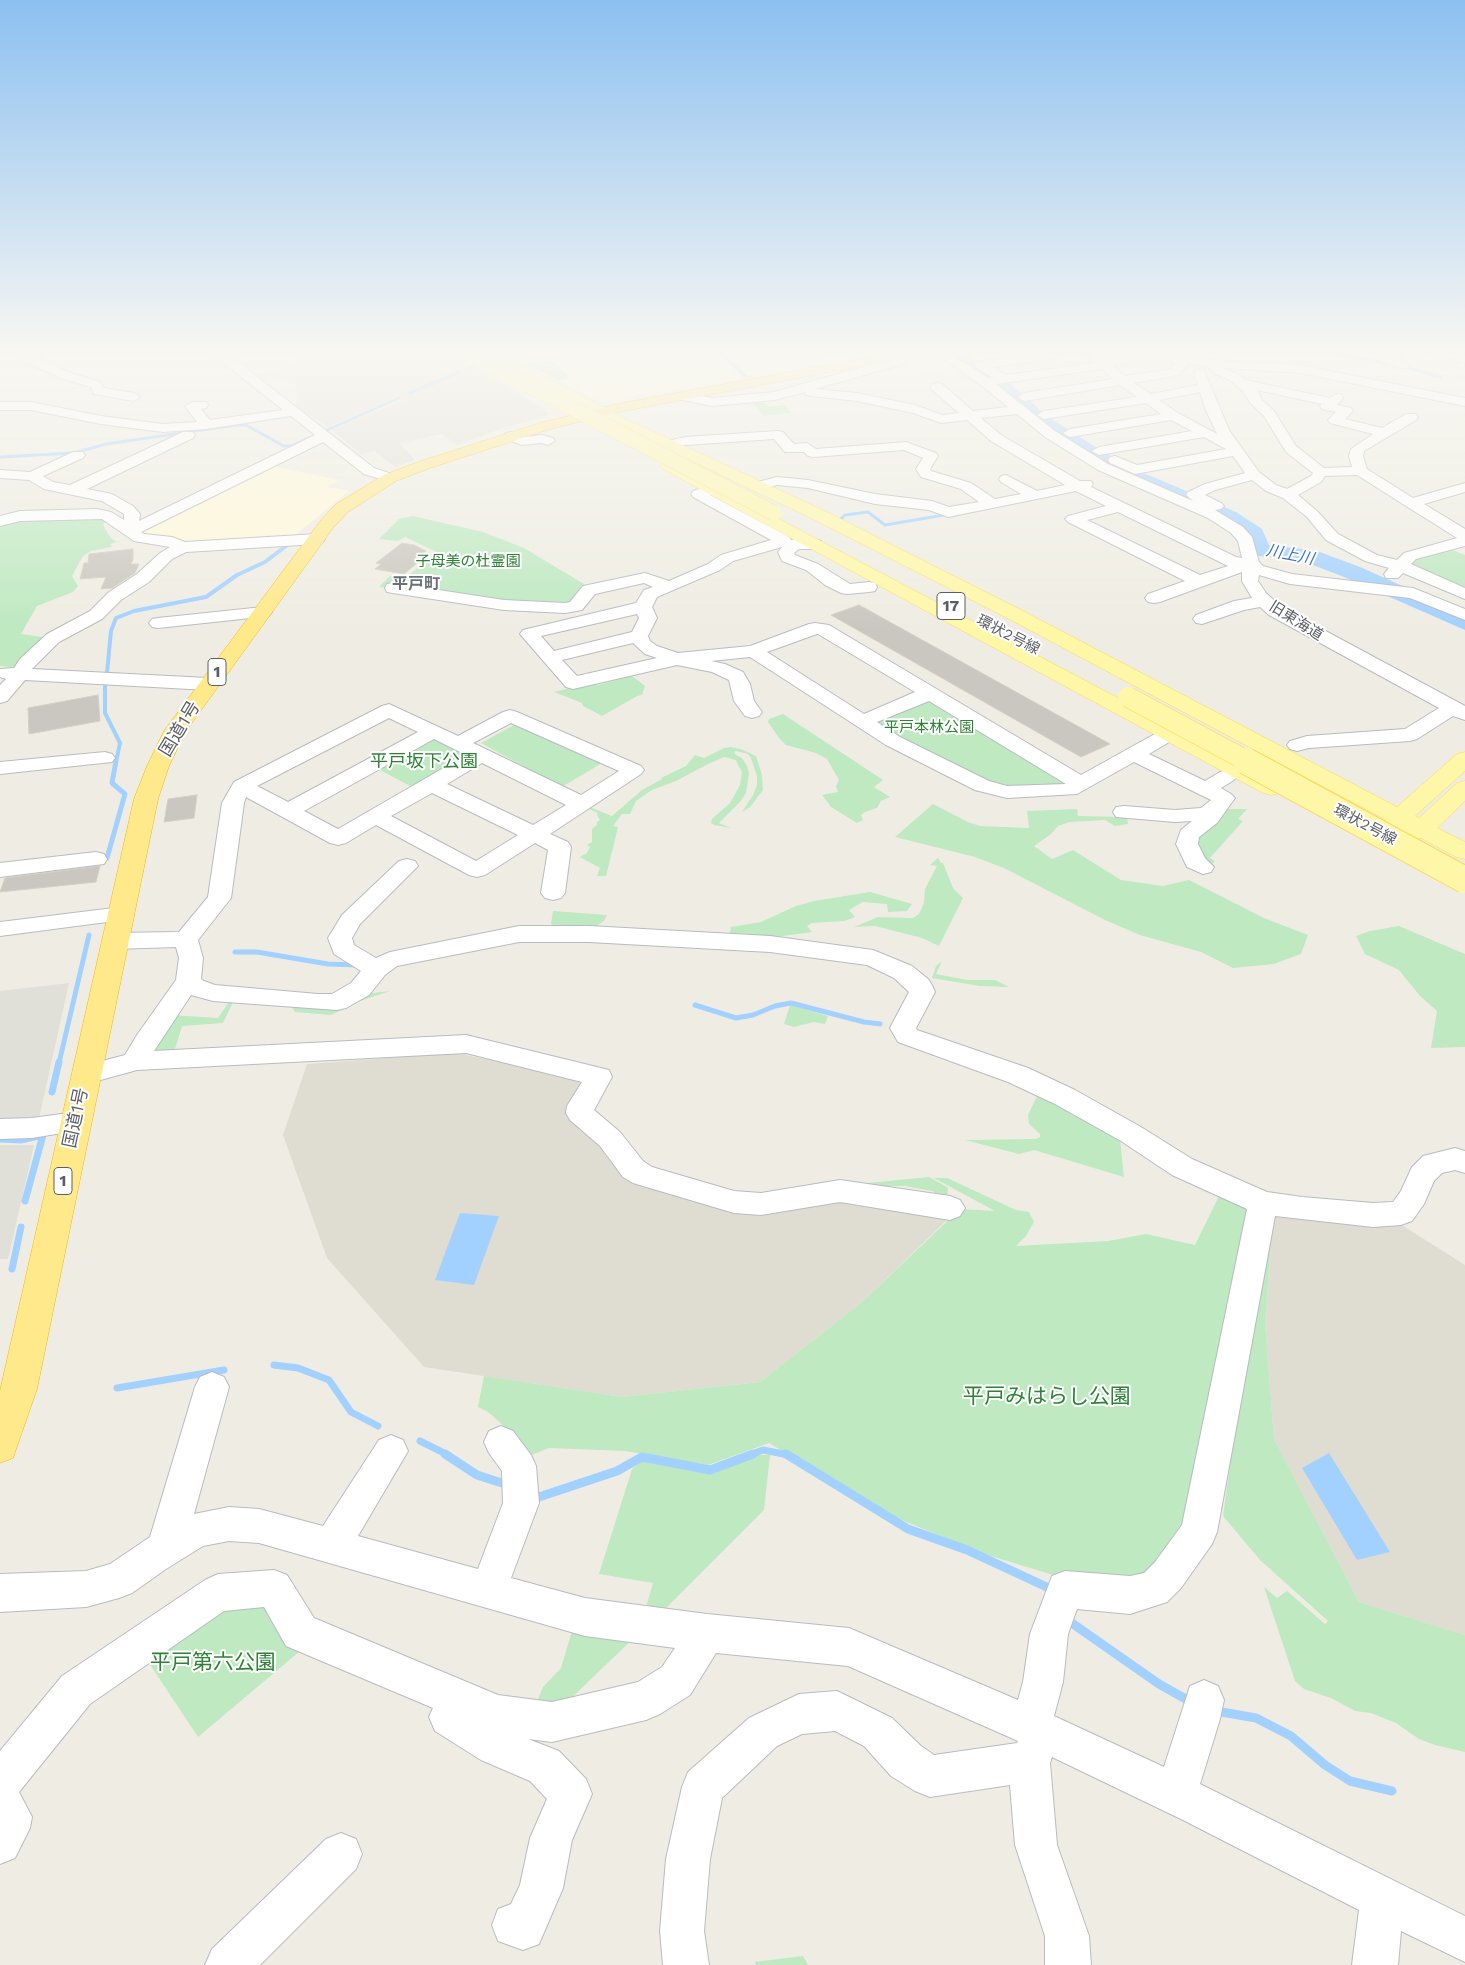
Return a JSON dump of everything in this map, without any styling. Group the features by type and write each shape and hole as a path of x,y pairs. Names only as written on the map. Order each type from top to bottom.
{"highway":[{"name":"国道1号","path":"0,1446 19,1388 146,799 158,766 176,731 208,684 327,524 342,508 390,478 424,464 481,446"}],"main road":[{"path":"632,446 1465,893"},
{"name":"環状2号線","path":"650,446 780,511 884,560 1132,693 1465,880"},
{"name":"環状2号線","path":"657,446 1014,639 1132,693 1465,863"},
{"path":"670,446 759,486 1001,608 1465,852"},
{"path":"819,546 1014,639"},
{"path":"884,560 1053,636"},
{"path":"1381,847 1399,818 1465,759"},
{"path":"1381,847 1422,829 1465,788"}],"street":[{"path":"72,490 165,446"},
{"path":"130,531 296,446"},
{"path":"337,446 370,471 390,478"},
{"path":"787,446 790,449 807,447 813,453 906,446 932,456 923,468 926,474 966,486 993,504"},
{"path":"1009,446 1078,486 1232,562 1251,564 1257,569 1290,579 1410,592"},
{"name":"旧東海道","path":"1069,446 1103,467 1213,516 1242,525 1251,564 1250,581 1264,601 1274,611 1459,711"},
{"path":"1090,446 1135,470 1235,449"},
{"path":"1099,451 1131,446"},
{"path":"1229,446 1235,449"},
{"path":"1233,446 1254,475 1271,488 1288,495 1312,514 1332,536 1371,558 1401,566 1465,594"},
{"path":"1289,446 1320,472 1360,471 1465,536"},
{"path":"1360,471 1356,456 1358,448 1362,446"},
{"path":"32,476 78,456"},
{"path":"1288,495 1316,479 1320,472"},
{"path":"0,474 32,476 49,486 107,497 128,509 132,514 130,531"},
{"path":"1242,525 1193,495 1210,486 1254,475"},
{"path":"759,486 777,481 808,484 875,499 932,506 948,512 1035,496 1123,476"},
{"path":"1006,479 1035,496"},
{"path":"1411,503 1465,487"},
{"path":"711,489 698,494 782,540 774,545 727,558 714,566 650,594 643,606 529,634 573,683 677,659 753,651 814,628 823,629 1081,784"},
{"path":"1119,507 1073,520 1199,581"},
{"path":"1,520 20,516 106,515 140,538 172,542 183,547"},
{"path":"0,697 19,676 27,663 53,638 96,615 115,596 142,578 166,556 183,547 317,539"},
{"path":"1465,541 1410,556 1386,579 1390,583 1410,592 1465,614"},
{"path":"819,546 795,544 786,552 788,558 812,567 831,581 847,589 869,588"},
{"path":"1154,598 1251,564"},
{"path":"393,588 504,605 546,608 576,606 589,590 645,578 669,587"},
{"path":"1202,619 1240,606 1264,601"},
{"path":"639,636 648,618 643,606"},
{"path":"571,607 582,621"},
{"path":"158,623 263,612"},
{"path":"551,657 639,636"},
{"path":"639,636 643,644 651,650 677,659 718,668 736,676 744,701 752,712"},
{"path":"753,651 893,741 982,786 1007,792 1070,790 1170,734"},
{"path":"0,673 19,676 208,684"},
{"path":"861,722 930,693"},
{"path":"186,938 219,898 233,803 241,786 389,710 582,804"},
{"path":"1297,745 1307,742 1410,736 1459,711"},
{"path":"376,817 430,848 477,870 634,770 510,716 459,744"},
{"path":"288,811 434,731"},
{"path":"1133,754 1224,798 1212,811 1209,818 1189,835 1187,844 1195,862 1203,867"},
{"path":"241,786 338,838 482,755"},
{"path":"0,768 106,758"},
{"path":"1206,789 1227,776"},
{"path":"432,785 560,847 553,893"},
{"path":"1124,812 1175,816 1204,814 1212,811"},
{"path":"0,870 96,859"},
{"path":"376,969 343,949 340,938 350,920 407,866"},
{"path":"0,929 118,928 186,938"},
{"path":"188,981 195,987 213,993 337,1002 360,989 376,969 390,960 519,934 589,934 770,944 806,948 873,958 903,972 920,985 922,992 904,1028 907,1036 1018,1075 1065,1097 1131,1134 1182,1167 1263,1203 1302,1209 1373,1215 1401,1213 1414,1196 1422,1175 1433,1164 1454,1159 1465,1162"},
{"path":"135,1060 188,981 191,958 186,938"},
{"path":"86,1075 105,1072 135,1060 466,1044 599,1077 581,1106 580,1112 610,1139 633,1169 643,1175 734,1202 761,1204 840,1191 950,1208"},
{"path":"0,1129 32,1128 76,1122"},
{"path":"1068,1965 1067,1936 1036,1845 1034,1740 1049,1634 1065,1589 1130,1595 1154,1589 1168,1575 1198,1532 1263,1203"},
{"path":"165,1549 212,1387"},
{"path":"488,1590 521,1503 519,1466 501,1442"},
{"path":"331,1546 391,1451"},
{"path":"0,1593 86,1589 119,1580 197,1530 229,1524 259,1526 585,1617 850,1647 1034,1740 1176,1794 1465,1940"},
{"path":"0,1783 76,1690 218,1594 274,1588 300,1632 498,1715 552,1722 646,1700 676,1682 707,1632"},
{"path":"459,1699 449,1717 495,1746 544,1766 571,1794 551,1838 541,1888 523,1928 514,1925"},
{"path":"1176,1794 1202,1709"},
{"path":"686,1965 682,1931 688,1859 703,1787 763,1732 799,1714 837,1711 878,1732 906,1761 930,1776 1034,1740"},
{"path":"0,1800 10,1818 9,1828 0,1843"},
{"path":"228,1965 340,1854"},
{"path":"1374,1965 1382,1898"}],"shaded area":[{"path":"351,446 402,446 415,460 395,467 375,451 361,454"},
{"path":"268,465 339,480 327,487 349,491 293,537 189,544 146,536 137,531"},
{"path":"69,983 38,1123 0,1124 0,991"},
{"path":"455,1053 584,1079 572,1102 629,1173 731,1209 840,1199 951,1216 861,1303 760,1382 622,1397 424,1367 327,1258 283,1135 307,1064"},
{"path":"0,1145 34,1145 8,1259 0,1259"},
{"path":"1273,1216 1397,1222 1465,1265 1465,1635 1359,1602 1274,1439 1265,1323"}],"green space":[{"path":"97,516 107,521 103,524 105,529 111,538 117,542 110,544 112,547 91,551 83,556 72,576 78,586 73,592 37,606 21,634 48,638 18,668 0,666 0,521"},
{"name":"子母美の杜霊園","path":"413,516 483,532 524,548 584,584 568,604 513,602 406,586 396,582 387,588 379,587 390,576 409,575 437,552 405,537 398,541 379,539 399,519"},
{"path":"1450,549 1465,555 1465,591 1411,565 1417,558"},
{"path":"632,676 645,686 642,695 602,716 583,706 582,703 554,692 582,685 598,685"},
{"name":"平戸本林公園","path":"922,700 936,702 1067,780 1064,787 1010,790 989,786 905,745 874,720"},
{"path":"783,714 883,780 874,787 890,797 881,801 877,808 861,815 863,820 857,823 831,807 822,795 838,792 836,786 839,780 827,759 816,753 786,745 779,738 768,722 769,719"},
{"path":"514,725 602,763 562,787 481,743"},
{"name":"平戸坂下公園","path":"430,736 473,757 418,790 374,767"},
{"path":"730,747 741,749 756,756 762,775 763,790 750,807 742,812 753,795 757,785 757,776 748,754 734,752 742,758 749,774 746,793 740,802 719,823 731,828 711,823 712,819 730,803 740,785 742,772 736,760 724,757 676,781 652,790 636,801 630,814 622,814 613,826 618,827 606,876 597,876 600,868 580,857 587,853 590,847 587,845 592,842 592,829 600,820 597,815 598,813 585,807 587,806 612,816 642,790 686,766 695,755 704,758"},
{"path":"933,804 980,826 1029,828 1027,811 1077,809 1078,816 1127,817 1128,824 1115,826 1105,820 1070,822 1058,826 1051,834 1034,846 1052,859 1073,850 1121,880 1163,886 1189,880 1264,918 1308,935 1301,954 1274,964 1233,968 1201,952 1140,935 1105,920 1004,868 975,857 895,837"},
{"path":"1224,809 1247,809 1238,819 1243,821 1210,858 1215,861 1210,866 1200,859 1193,836"},
{"path":"938,858 943,863 953,888 963,898 939,946 922,938 875,926 854,927 878,917 913,918 919,914 924,903 925,889 937,866 930,865"},
{"path":"870,892 912,904 907,911 888,912 887,904 863,902 849,910 855,917 844,921 812,923 807,926 812,932 761,939 751,934 730,933 731,927 761,922 796,906 814,901"},
{"path":"553,911 607,915 604,921 589,931 560,928 551,924"},
{"path":"1399,926 1465,954 1465,1047 1431,1048 1437,1011 1420,996 1399,970 1365,954 1356,936 1370,931"},
{"path":"942,961 936,974 967,980 995,980 1009,987 980,986 932,978 936,966"},
{"path":"390,991 360,1001 331,1015 295,1012 289,1003"},
{"path":"231,999 234,1000 223,1023 182,1026 175,1049 162,1053 147,1053 171,1015 218,1018"},
{"path":"790,1005 828,1016 825,1024 814,1022 794,1027 784,1024"},
{"path":"1038,1094 1120,1139 1124,1177 1034,1150 1019,1154 965,1140 1036,1139 1040,1137 1040,1134 1029,1124 1028,1115"},
{"path":"929,1177 947,1187 947,1199 932,1191 905,1186 858,1186 858,1184"},
{"name":"平戸みはらし公園","path":"934,1178 947,1178 1016,1210 1029,1212 1034,1222 1026,1236 1016,1246 1108,1241 1146,1234 1195,1245 1219,1196 1251,1209 1184,1538 1158,1575 1086,1585 978,1552 888,1514 769,1443 708,1465 625,1451 549,1448 529,1456 511,1432 488,1412 478,1407 484,1376 622,1397 760,1382 861,1303 960,1209 995,1211"},
{"path":"1273,1216 1265,1323 1274,1439 1359,1602 1465,1635 1465,1752 1419,1739 1396,1723 1371,1713 1355,1711 1331,1698 1304,1689 1295,1681 1264,1587 1277,1598 1287,1591 1325,1624 1328,1621 1260,1560 1223,1516 1244,1364"},
{"path":"755,1455 770,1455 764,1510 664,1610 646,1607 653,1583 599,1574 632,1469 644,1460 711,1473"},
{"name":"平戸第六公園","path":"267,1597 306,1646 198,1737 143,1654 218,1603"},
{"path":"575,1621 640,1632 562,1707 536,1704 543,1687 561,1668"},
{"path":"803,1956 808,1965 756,1965 755,1962"}],"water":[{"path":"460,1213 499,1216 474,1285 435,1280"},
{"path":"1329,1453 1390,1552 1357,1560 1302,1468"}],"building":[{"path":"402,543 414,545 426,551 419,557 423,558 404,574 375,569 381,564 376,563"},
{"path":"133,549 131,564 139,564 135,573 112,588 101,589 106,577 80,579 84,563 88,563 89,554"},
{"path":"859,605 1110,744 1081,757 831,615"},
{"path":"98,695 100,721 29,734 28,708"},
{"path":"197,795 194,818 164,822 168,799"},
{"path":"100,866 96,882 0,892 5,878"}],"waterway":[{"path":"0,457 74,453 100,446"},
{"path":"283,446 292,446"},
{"name":"川上川","path":"1081,446 1139,478 1229,516 1254,534 1260,550 1309,556 1352,572 1465,623"},
{"path":"841,519 845,515 868,512 885,525 950,514"},
{"path":"107,673 111,631 116,618 134,611 206,597 237,575 265,562 290,543"},
{"path":"105,686 105,713 120,743 116,762"},
{"path":"107,858 125,794 112,783 116,761"},
{"path":"59,1063 89,935"},
{"path":"235,952 257,952 328,964 357,965"},
{"path":"695,1005 736,1018 753,1015 775,1006 791,1003 864,1022 880,1024"},
{"path":"52,1092 59,1062"},
{"path":"0,1139 21,1140 43,1135 25,1201"},
{"path":"12,1269 21,1227"},
{"path":"274,1365 298,1368 329,1380 351,1412 378,1426"},
{"path":"117,1388 224,1370"},
{"path":"420,1441 448,1455"},
{"path":"749,1455 763,1450 787,1455"},
{"path":"445,1454 477,1475 505,1484"},
{"path":"539,1497 617,1471 642,1457 710,1470 753,1454"},
{"path":"787,1455 908,1529 967,1550 1051,1589"},
{"path":"1066,1619 1159,1684 1191,1702"},
{"path":"1216,1711 1256,1718 1291,1736 1325,1765 1350,1781 1392,1791"}],"district":[{"name":"平戸町","path":"416,584"}]}
